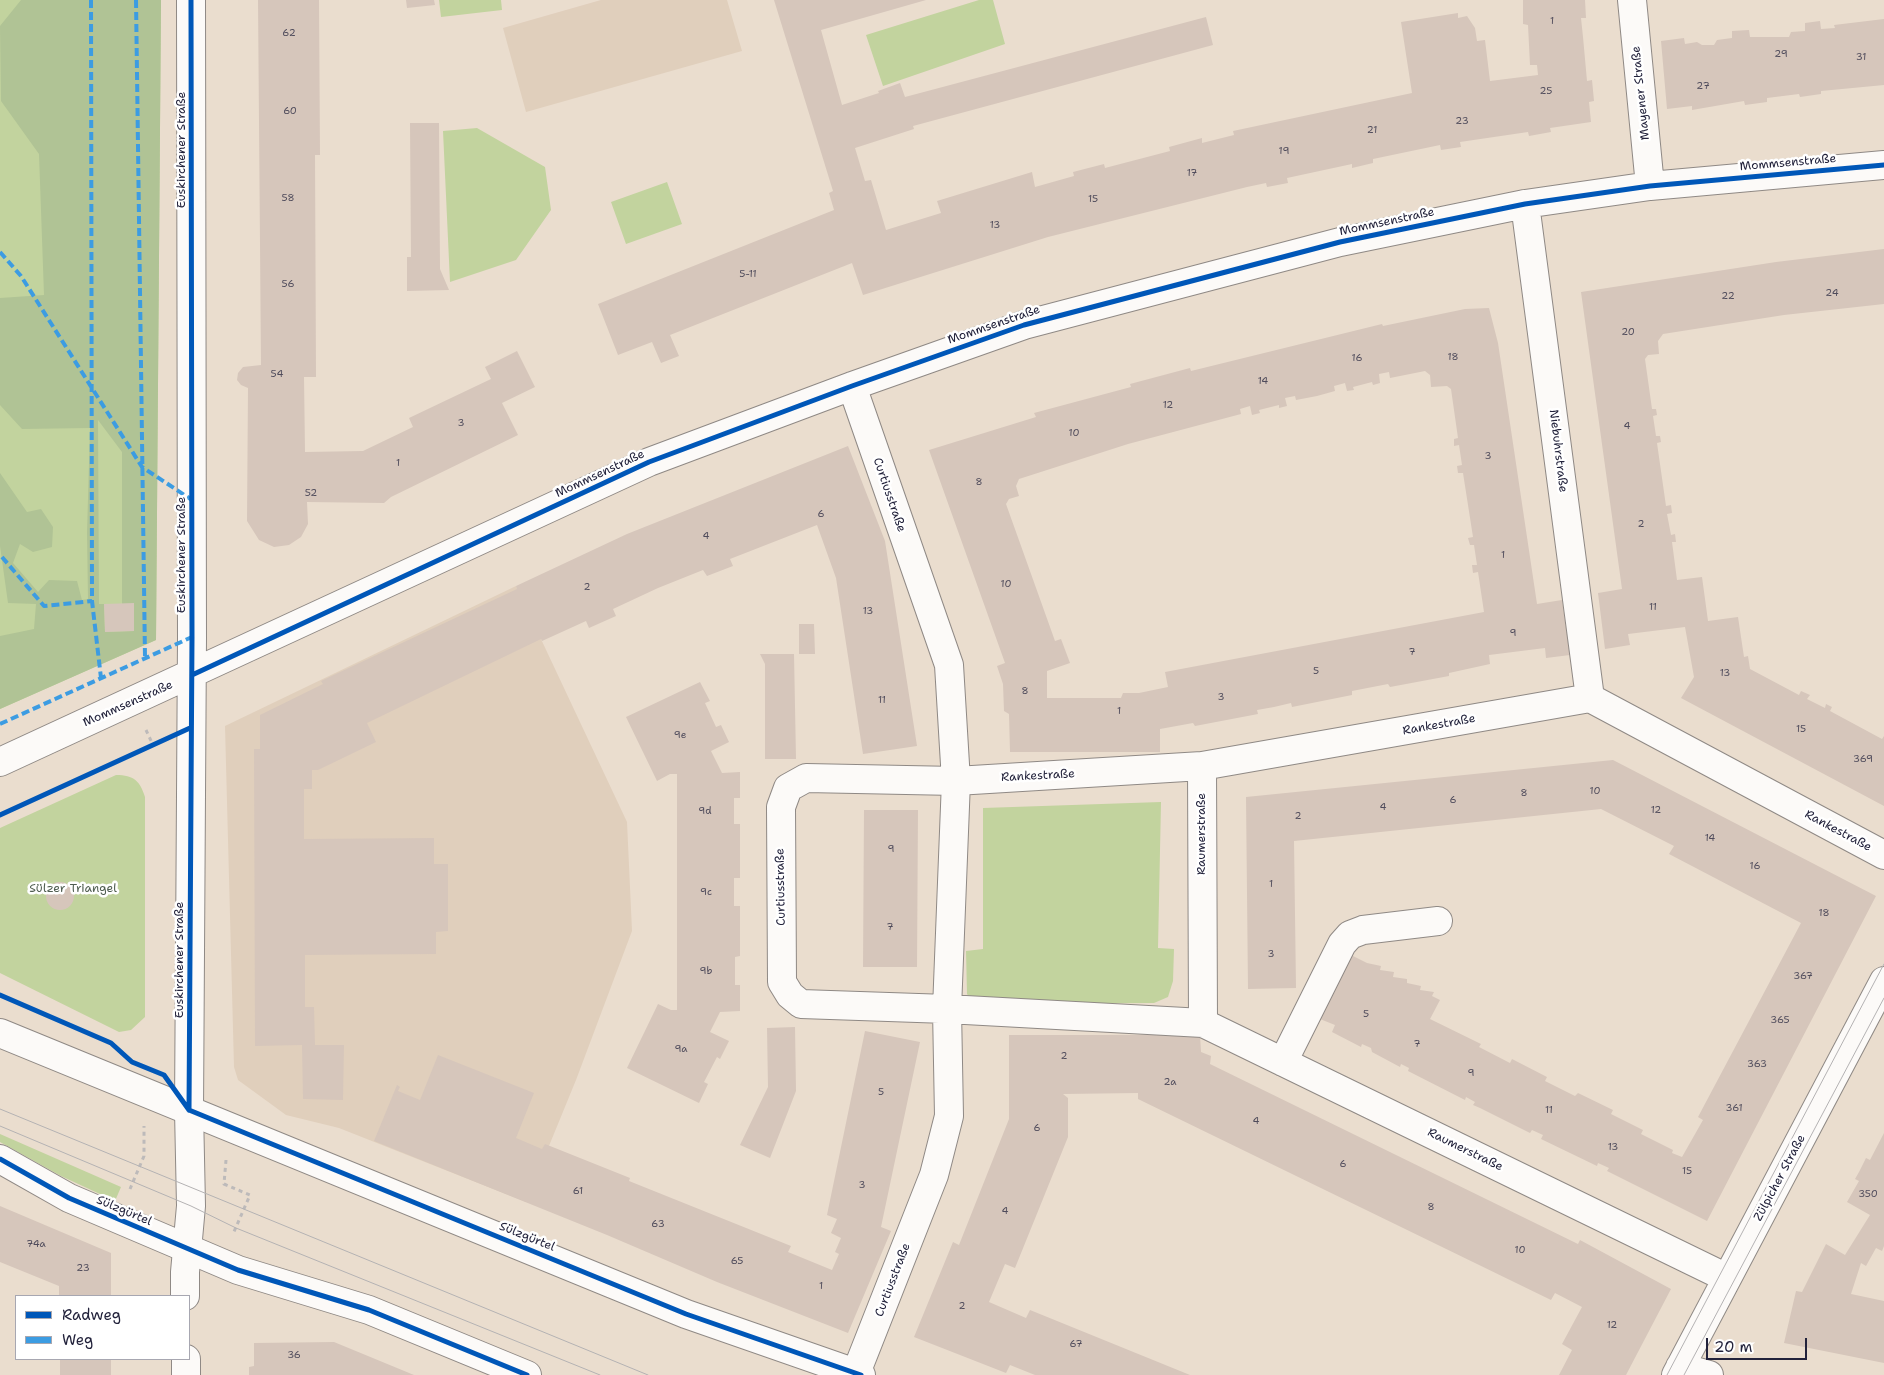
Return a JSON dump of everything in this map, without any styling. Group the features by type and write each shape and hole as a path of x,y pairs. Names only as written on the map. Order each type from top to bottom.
{"street":[{"name":"Euskirchener Straße","path":"185,1295 185,1272 189,1249 191,1206 189,1110 192,675 191,0"},
{"name":"Mayener Straße","path":"1632,0 1650,186"},
{"name":"Mommsenstraße","path":"0,762 192,675 649,462 1024,324 1340,242 1526,204 1650,186 1884,165"},
{"name":"Niebuhrstraße","path":"1526,204 1590,698"},
{"name":"Curtiusstraße","path":"852,386 949,665 956,781 948,1009 949,1116 934,1175 858,1374"},
{"name":"Rankestraße","path":"956,781 1202,766 1590,698 1884,855"},
{"name":"Raumerstraße","path":"1202,766 1203,1022"},
{"name":"Curtiusstraße","path":"948,1009 801,1004 790,996 782,982 780,807 788,788 806,778 956,781"},
{"path":"1283,1062 1342,944 1350,935 1363,930 1438,921"},
{"name":"Zülpicher Straße","path":"1678,1371 1884,981"},
{"name":"Raumerstraße","path":"948,1009 1203,1022 1727,1278"},
{"name":"Sülzgürtel","path":"0,1032 686,1314 858,1374"},
{"name":"Sülzgürtel","path":"0,1159 69,1198 238,1270 369,1310 527,1375"},
{"path":"186,1360 186,1375"},
{"path":"1678,1371 1709,1375"}],"path":[{"path":"130,1190 144,1156 144,1117"},
{"path":"226,1155 224,1184 250,1195 230,1241"}],"shaded area":[{"path":"601,0 727,0 742,51 526,112 503,28"},
{"path":"516,586 627,822 632,931 576,1080 526,1202 339,1128 286,1115 238,1080 234,1067 225,726"}],"green space":[{"path":"0,0 161,0 156,640 0,709"},
{"path":"21,0 161,0 156,640 0,709 0,636 34,629 36,604 8,603 0,546 0,473 27,512 41,509 53,527 52,547 33,552 20,544 13,563 38,592 49,580 77,581 82,600 88,599 87,533 90,428 22,429 0,405 0,298 44,295 39,154 1,101 0,26","holes":["98,420 122,452 122,604 134,604 134,631 105,632 104,604 99,604"]},
{"path":"439,0 501,0 502,10 441,17"},
{"path":"979,0 993,0 1005,44 883,86 866,35"},
{"path":"477,128 545,167 551,210 516,260 450,282 443,131"},
{"path":"667,182 682,224 626,244 611,202"},
{"name":"Sülzer Triangel","path":"116,775 127,776 135,780 141,787 145,797 145,1017 131,1030 119,1032 0,973 0,828"},
{"path":"1161,802 1158,948 1174,949 1173,981 1168,997 1154,1003 974,1004 967,994 966,951 983,949 983,808"},
{"path":"0,1134 121,1187 115,1201 61,1176 0,1142"}],"building":[{"path":"258,0 319,0 320,155 315,155 316,377 304,377 305,452 363,451 413,427 409,418 491,379 485,367 517,351 535,387 502,403 518,435 391,497 384,503 307,502 308,524 301,537 289,545 274,547 259,540 247,521 248,388 241,385 237,380 238,373 243,367 261,365"},
{"path":"406,0 434,0 435,5 407,8"},
{"path":"774,0 926,0 821,30 842,105 879,93 878,91 900,83 905,97 1206,17 1213,45 913,126 914,129 855,148 865,181 871,180 886,230 941,213 937,201 1032,172 1035,187 1074,176 1073,172 1104,164 1105,168 1170,151 1169,147 1202,138 1202,143 1234,135 1233,131 1412,93 1401,22 1458,13 1458,18 1467,16 1475,28 1477,41 1485,40 1490,81 1538,75 1537,65 1530,65 1528,25 1523,24 1523,0 1585,0 1586,18 1581,18 1587,81 1592,80 1594,101 1589,102 1591,122 1550,128 1551,132 1529,136 1528,132 1460,142 1461,147 1441,150 1440,145 1373,159 1373,163 1352,168 1352,164 1287,178 1288,183 1267,187 1266,183 1247,187 1048,237 863,295 852,263 670,335 679,356 661,363 652,342 618,355 598,304 834,210 829,193 833,191"},
{"path":"1884,19 1884,85 1821,91 1821,94 1800,97 1799,94 1767,98 1767,102 1745,105 1744,101 1692,110 1692,106 1667,109 1661,41 1684,38 1685,44 1697,42 1702,45 1714,45 1717,40 1732,38 1732,31 1749,30 1750,37 1789,37 1791,32 1805,31 1805,23 1820,21 1821,29 1835,28 1834,25"},
{"path":"410,123 439,123 440,269 449,290 407,291 407,257 411,257"},
{"path":"1884,249 1884,304 1784,315 1663,334 1658,341 1659,354 1648,355 1645,359 1652,409 1656,409 1657,415 1653,416 1656,436 1660,436 1661,442 1657,443 1666,506 1671,505 1672,513 1667,514 1671,535 1675,534 1676,542 1672,542 1677,580 1702,577 1708,621 1738,617 1744,657 1748,656 1750,669 1799,695 1801,691 1810,695 1807,699 1825,708 1826,704 1832,707 1830,711 1882,739 1884,736 1884,806 1681,698 1694,677 1685,627 1628,634 1630,645 1605,649 1598,593 1622,589 1581,292 1776,262"},
{"path":"1489,308 1498,343 1537,604 1562,600 1570,655 1546,658 1545,648 1489,655 1490,664 1449,673 1449,676 1390,687 1388,684 1352,691 1352,695 1292,707 1291,703 1257,710 1258,714 1195,726 1193,723 1160,729 1160,752 1010,752 1009,714 1004,711 1003,684 997,666 1005,663 929,450 1036,417 1034,413 1131,387 1130,384 1190,368 1191,371 1382,324 1383,326 1465,309","holes":["1425,371 1430,375 1431,387 1447,386 1451,389 1458,438 1454,439 1454,446 1459,445 1462,465 1457,466 1458,473 1463,473 1473,537 1468,538 1470,545 1474,545 1477,565 1472,565 1473,573 1478,572 1484,612 1165,672 1168,687 1139,693 1123,693 1121,698 1047,698 1047,671 1070,663 1061,639 1055,641 1006,504 1009,499 1019,496 1016,486 1019,479 1128,444 1241,414 1240,409 1250,406 1252,415 1260,413 1259,410 1279,405 1279,408 1287,406 1285,398 1295,396 1296,400 1317,396 1335,391 1334,386 1345,383 1347,391 1354,390 1353,387 1372,382 1373,385 1380,383 1379,374 1389,372 1390,378"]},
{"path":"848,446 885,541 917,746 863,754 836,578 817,525 730,559 733,566 707,576 703,570 658,588 613,609 616,616 589,628 586,621 542,641 541,639 367,723 376,742 318,770 312,770 312,789 304,789 304,839 434,838 434,864 448,864 448,931 436,932 436,954 305,955 305,1007 314,1007 315,1045 344,1045 343,1100 303,1099 302,1045 255,1046 254,749 260,749 260,715 323,684 321,681 517,589 516,586 627,534"},
{"path":"134,603 134,631 105,632 104,604"},
{"path":"799,624 814,624 815,654 799,654"},
{"path":"760,654 794,654 796,759 765,759 765,664"},
{"path":"700,682 710,701 705,703 716,727 721,725 729,742 711,751 722,773 740,772 740,798 734,798 734,824 740,824 740,878 734,878 734,906 740,906 740,956 735,957 735,985 740,985 740,1011 720,1012 710,1032 729,1041 720,1059 717,1057 704,1082 708,1084 699,1103 627,1068 658,1004 671,1010 677,1010 677,774 670,774 657,781 626,717"},
{"path":"1613,760 1876,896 1707,1221 1607,1171 1609,1168 1598,1163 1597,1166 1541,1139 1543,1135 1532,1130 1530,1133 1473,1105 1475,1102 1466,1097 1465,1100 1408,1071 1409,1068 1401,1064 1400,1067 1372,1052 1371,1048 1362,1044 1361,1047 1332,1032 1335,1025 1320,1019 1351,955 1367,963 1381,966 1380,970 1394,972 1393,977 1407,979 1407,983 1421,986 1420,990 1434,992 1432,996 1440,1000 1430,1019 1481,1044 1479,1047 1510,1063 1512,1059 1547,1077 1545,1081 1575,1096 1578,1093 1613,1110 1611,1114 1643,1130 1641,1134 1673,1150 1672,1153 1682,1157 1703,1120 1698,1117 1801,923 1669,854 1674,846 1601,809 1294,841 1296,988 1248,989 1246,797"},
{"path":"864,810 918,810 917,967 863,967"},
{"path":"60,882 70,886 74,896 70,906 60,910 50,906 46,896 50,886"},
{"path":"795,1027 796,1091 770,1158 740,1145 768,1087 767,1028"},
{"path":"865,1031 920,1042 881,1227 891,1231 848,1333 717,1282 607,1235 374,1141 397,1085 400,1087 398,1091 420,1100 438,1055 534,1093 516,1138 542,1149 545,1144 630,1178 629,1181 791,1246 788,1252 832,1270 839,1254 835,1252 841,1238 831,1233 837,1219 827,1215"},
{"path":"1009,1035 1200,1035 1201,1052 1211,1056 1210,1064 1578,1244 1580,1240 1671,1289 1626,1375 1559,1375 1572,1350 1562,1344 1582,1307 1555,1293 1551,1300 1138,1099 1138,1093 1063,1094 1068,1098 1068,1137 1015,1268 1005,1264 989,1302 1026,1318 1030,1310 1190,1375 1035,1375 1010,1365 1006,1373 914,1337 953,1242 959,1245 1009,1119"},
{"path":"1884,1133 1884,1246 1882,1251 1876,1248 1866,1266 1861,1263 1851,1294 1884,1301 1884,1363 1784,1343 1796,1291 1802,1292 1826,1244 1845,1255 1870,1215 1847,1202 1859,1181 1855,1179 1866,1158 1870,1160"},
{"path":"0,1206 111,1253 111,1295 59,1295 59,1286 0,1262"},
{"path":"334,1342 414,1375 249,1375 249,1367 254,1366 254,1343"},
{"path":"60,1360 111,1360 111,1375 60,1375"}],"tram line":[{"path":"1667,1375 1884,964"},
{"path":"1684,1375 1884,998"},
{"path":"0,1109 648,1375"},
{"path":"0,1126 191,1206 236,1228 600,1375"}],"marked path":[{"path":"91,0 92,601 101,678"},
{"path":"136,0 145,658"},
{"path":"0,252 21,276 142,467 192,500"},
{"path":"2,557 44,606 92,601"},
{"path":"0,724 192,637"}],"cycle path":[{"path":"189,1110 192,637 191,0"},
{"path":"192,675 649,462 852,386 1024,325 1340,242 1525,204 1650,186 1884,165"},
{"path":"0,815 190,728"},
{"path":"0,995 111,1043 132,1062 164,1075 189,1110"},
{"path":"189,1110 686,1314 861,1375"},
{"path":"0,1159 69,1198 238,1270 369,1310 527,1375"}]}
